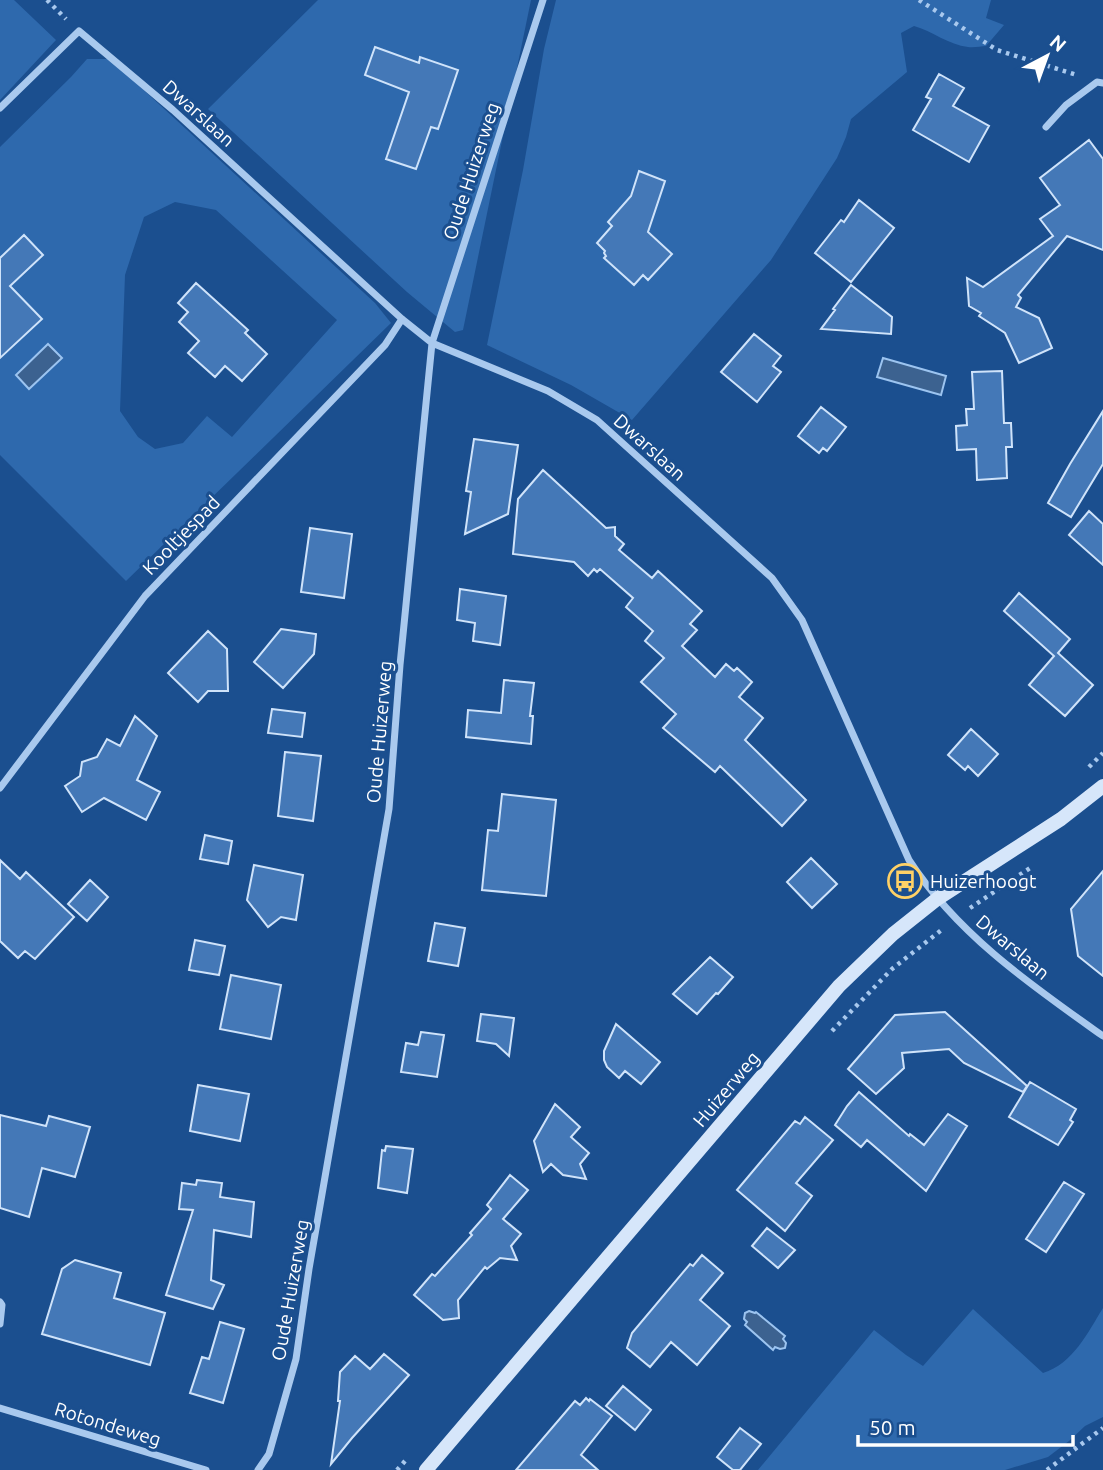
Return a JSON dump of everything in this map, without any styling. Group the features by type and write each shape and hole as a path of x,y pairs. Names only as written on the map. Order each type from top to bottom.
{"main road":[{"name":"Huizerweg","path":"426,1470 839,986 893,934 937,899 1060,819 1103,786"}],"street":[{"name":"Oude Huizerweg","path":"258,1470 269,1454 296,1359 388,809 432,343 543,0"},
{"path":"0,108 79,31"},
{"name":"Dwarslaan","path":"79,31 173,110 402,319 432,343 548,391 597,421 772,578 802,620 909,860 924,883 956,919 1022,979 1103,1035"},
{"path":"1046,128 1066,105 1100,82"},
{"name":"Kooltjespad","path":"0,788 145,596 385,345 402,319"},
{"path":"0,1301 0,1324"},
{"name":"Rotondeweg","path":"0,1408 206,1470"}],"path":[{"path":"47,0 79,31"},
{"path":"919,0 997,50 1100,82"},
{"path":"831,1032 892,969 956,919 1041,860"},
{"path":"1047,1470 1103,1428"}],"shaded area":[{"path":"0,0 14,0 56,40 0,100"},
{"path":"318,0 531,0 463,330 455,332 407,292 208,109"},
{"path":"556,0 991,0 986,18 1004,25 986,46 975,47 954,44 914,26 901,33 907,72 851,119 837,158 771,260 632,420 571,385 487,345 523,170 544,49"},
{"path":"87,59 110,59 375,303 391,323 126,581 0,455 0,147","holes":["175,202 216,210 337,320 232,437 207,416 183,443 155,449 138,437 120,411 125,275 144,217"]},
{"path":"48,344 62,358 29,389 16,375"},
{"path":"883,358 946,376 941,395 877,377"},
{"path":"1103,1308 1103,1417 1085,1426 1048,1457 1005,1470 758,1470 874,1330 923,1366 973,1309 1043,1373 1054,1369 1071,1355"},
{"path":"756,1312 785,1336 785,1348 775,1347 773,1350 745,1325 745,1313"}],"building":[{"path":"375,47 419,63 420,57 458,70 438,129 431,127 416,169 386,159 409,92 365,75"},
{"path":"939,74 964,88 953,106 989,126 969,162 913,130 931,99 926,97"},
{"path":"1089,140 1103,159 1103,250 1067,236 1018,295 1021,298 1016,307 1039,318 1052,348 1019,363 1005,333 969,306 967,278 983,287 1053,236 1040,219 1060,205 1040,178"},
{"path":"639,171 665,181 648,232 672,254 648,280 643,275 634,285 604,258 605,251 597,243 612,226 608,222 631,196"},
{"path":"859,200 894,228 851,282 815,253 841,220 844,222"},
{"path":"24,235 43,255 10,286 42,319 0,358 0,258"},
{"path":"196,283 248,330 245,333 267,354 242,381 225,366 215,377 188,353 199,341 179,322 188,312 178,303"},
{"path":"851,285 892,317 891,334 821,329"},
{"path":"754,334 781,356 773,366 781,372 757,402 721,372"},
{"path":"1002,371 1004,423 1011,423 1012,447 1006,447 1007,478 977,480 976,449 957,450 956,426 967,425 966,409 974,409 972,372"},
{"path":"821,407 846,427 827,451 823,448 819,453 798,436"},
{"path":"1103,411 1103,464 1071,517 1048,503"},
{"path":"474,439 518,445 508,514 465,534 471,492 466,491"},
{"path":"543,470 606,528 615,527 615,536 624,544 619,550 652,578 658,571 702,611 690,624 697,630 682,646 715,677 726,664 734,671 737,668 752,682 739,697 763,718 745,740 806,800 782,826 720,766 715,772 663,728 676,714 641,682 664,658 645,641 653,631 626,607 633,598 600,569 597,572 594,569 588,576 574,562 513,554 518,499"},
{"path":"1089,511 1103,524 1103,565 1069,535"},
{"path":"310,528 352,534 344,598 301,592"},
{"path":"460,589 506,596 500,645 473,641 475,623 457,620"},
{"path":"1019,593 1070,639 1058,653 1093,685 1065,716 1029,685 1054,656 1004,611"},
{"path":"281,629 316,634 314,654 283,688 254,662"},
{"path":"208,631 227,649 228,691 208,691 198,702 168,673"},
{"path":"504,680 534,683 530,716 533,716 531,744 466,737 468,710 501,713"},
{"path":"272,709 305,713 302,737 268,733"},
{"path":"135,716 157,736 137,780 160,792 146,820 104,798 82,812 65,786 80,776 82,762 97,757 107,739 120,746"},
{"path":"971,729 998,754 978,776 968,766 965,770 948,755"},
{"path":"285,752 321,756 313,821 278,816"},
{"path":"502,794 556,800 546,896 482,890 488,830 498,831"},
{"path":"205,835 232,841 228,864 200,859"},
{"path":"811,858 837,884 812,908 787,882"},
{"path":"0,860 20,879 26,872 74,917 35,959 25,951 18,958 0,941"},
{"path":"254,865 303,875 296,920 281,917 268,927 247,900"},
{"path":"1103,871 1103,976 1078,956 1071,909"},
{"path":"90,880 108,897 87,921 68,904"},
{"path":"435,923 465,928 458,966 428,961"},
{"path":"195,940 225,946 219,975 189,970"},
{"path":"710,957 733,977 697,1014 673,994"},
{"path":"231,975 281,985 271,1039 220,1029"},
{"path":"945,1012 1027,1086 1023,1092 964,1063 949,1049 902,1053 904,1068 876,1094 848,1069 895,1015"},
{"path":"481,1014 514,1018 509,1056 496,1044 477,1041"},
{"path":"616,1024 660,1062 641,1084 625,1071 619,1078 607,1067 604,1060 604,1051"},
{"path":"421,1032 444,1035 437,1077 401,1072 406,1043 418,1045"},
{"path":"1030,1082 1076,1109 1070,1120 1073,1122 1058,1145 1009,1117"},
{"path":"198,1085 249,1094 240,1141 190,1131"},
{"path":"859,1092 909,1136 910,1134 924,1145 948,1114 967,1126 926,1191 867,1140 861,1147 835,1125"},
{"path":"555,1104 580,1127 571,1137 589,1153 580,1164 586,1179 563,1175 551,1164 543,1172 534,1141"},
{"path":"0,1115 46,1126 49,1116 90,1127 75,1177 42,1168 29,1217 0,1208"},
{"path":"805,1117 833,1140 796,1183 812,1196 785,1231 737,1190 795,1121 800,1124"},
{"path":"386,1146 413,1149 407,1193 378,1188 382,1150 385,1151"},
{"path":"510,1175 528,1190 503,1219 521,1234 511,1246 517,1260 500,1258 487,1269 485,1267 458,1300 459,1318 443,1320 414,1295 472,1235 470,1233 491,1209 487,1205"},
{"path":"197,1180 222,1183 220,1197 254,1202 251,1237 214,1230 211,1280 224,1285 213,1309 166,1295 193,1210 179,1209 182,1183 196,1185"},
{"path":"1064,1182 1084,1194 1046,1252 1026,1239"},
{"path":"767,1228 795,1250 778,1268 752,1246"},
{"path":"702,1255 723,1273 700,1300 730,1326 697,1365 671,1342 650,1367 627,1348 632,1333 690,1264 693,1266"},
{"path":"75,1260 121,1273 114,1298 165,1313 150,1365 42,1334 62,1269"},
{"path":"220,1322 244,1329 223,1403 190,1393 202,1357 209,1359"},
{"path":"384,1354 409,1375 331,1464 340,1401 340,1372 355,1356 370,1369"},
{"path":"623,1386 651,1410 635,1430 606,1406"},
{"path":"586,1398 612,1416 581,1455 598,1470 516,1470 575,1401 580,1405"},
{"path":"740,1428 761,1444 740,1470 733,1470 717,1457"}],"place":[{"name":"Huizerhoogt","path":"905,881"}]}
